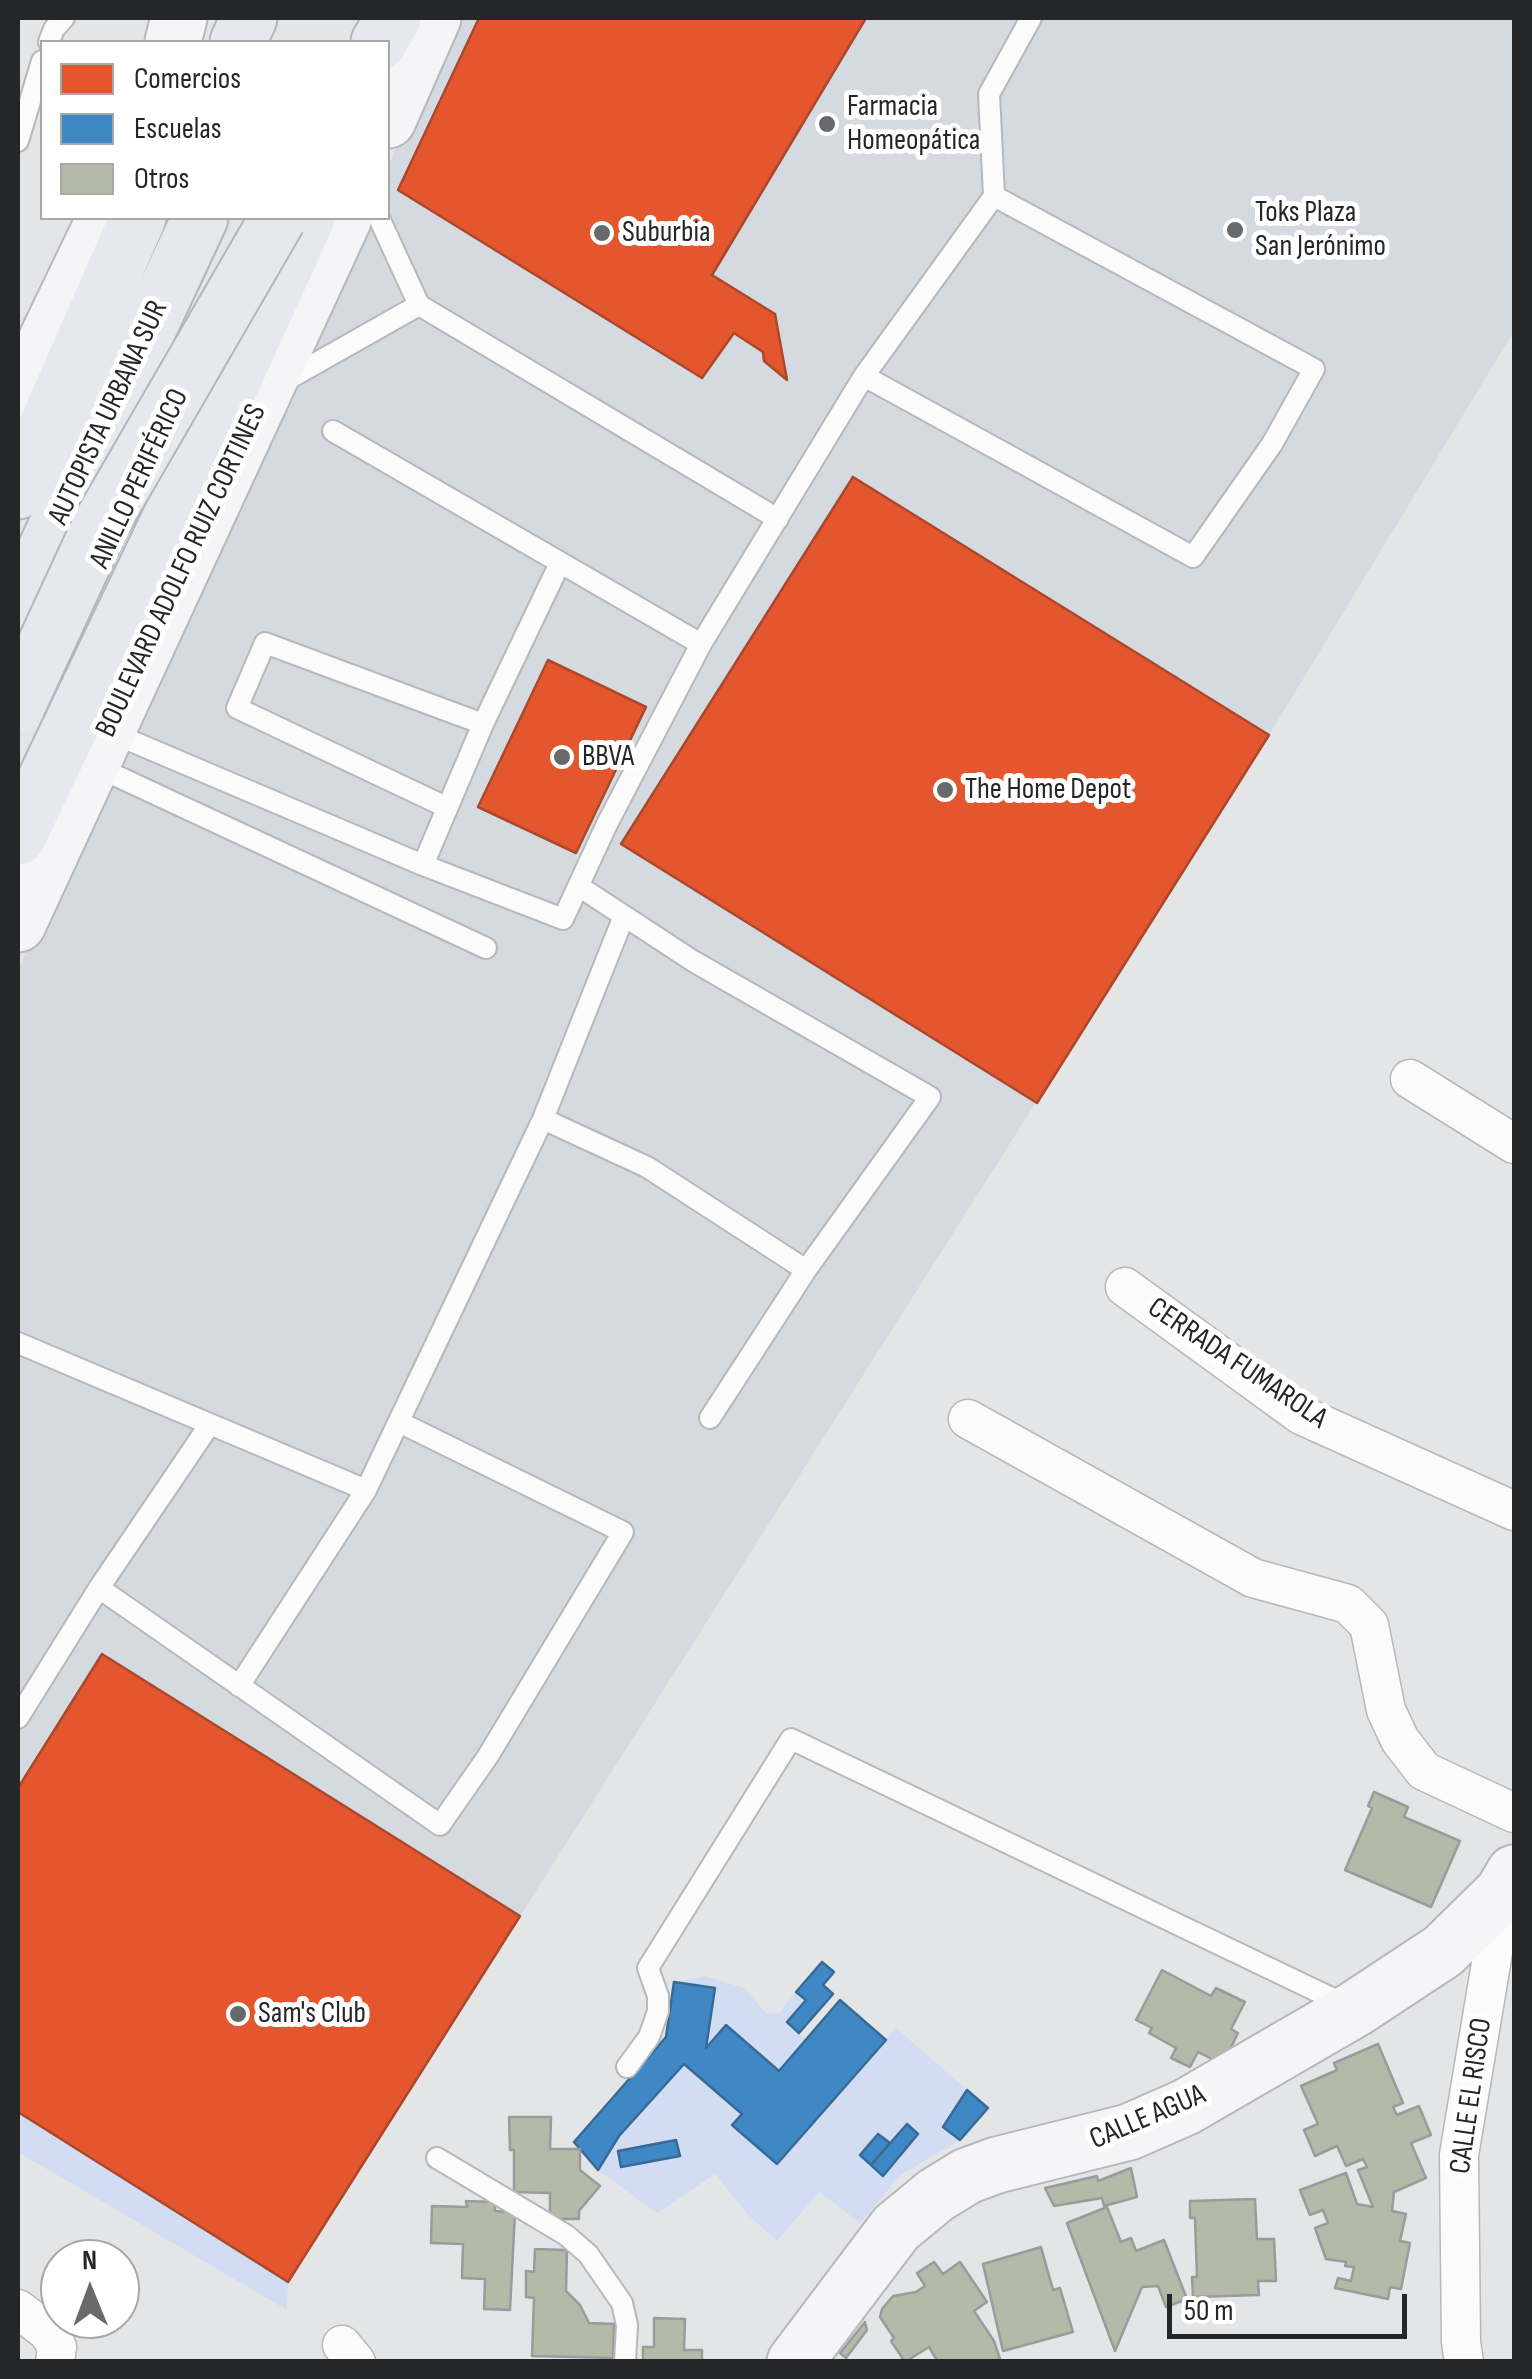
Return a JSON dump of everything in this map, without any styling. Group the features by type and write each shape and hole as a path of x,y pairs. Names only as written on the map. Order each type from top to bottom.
{"highway":[{"path":"380,40 396,18"},
{"path":"18,492 137,220"},
{"path":"18,528 157,220"},
{"name":"AUTOPISTA URBANA SUR","path":"18,609 199,220"},
{"name":"ANILLO PERIFÉRICO","path":"18,740 261,220"},
{"name":"AUTOPISTA URBANA SUR","path":"18,704 102,522 277,220"},
{"path":"18,837 174,510 306,220"}],"main road":[{"path":"390,115 433,18"},
{"path":"18,399 104,220"},
{"name":"BOULEVARD ADOLFO RUIZ CORTINES","path":"18,924 343,220"},
{"name":"CALLE AGUA","path":"795,2362 896,2228 936,2195 967,2176 997,2165 1129,2132 1172,2113 1355,2009 1443,1951 1509,1883"}],"street":[{"path":"1410,1080 1514,1144"},
{"name":"CERRADA FUMAROLA","path":"1125,1288 1301,1415 1514,1510"},
{"path":"968,1418 1252,1578 1348,1604 1369,1625 1386,1710 1400,1740 1424,1771 1514,1813"},
{"name":"CALLE EL RISCO","path":"1464,2362 1460,2155 1509,1883"},
{"path":"18,2309 48,2332 57,2346 54,2362"}],"lane":[{"path":"50,40 64,18"},
{"path":"99,747 563,919 607,824 701,644 864,376 994,196 988,94 1031,18"},
{"path":"18,141 40,68"},
{"path":"864,376 1193,558 1272,444 1314,369 994,196"},
{"path":"381,220 419,305 778,519"},
{"path":"266,392 419,305"},
{"path":"333,431 701,644"},
{"path":"423,865 483,724 560,562"},
{"path":"446,807 236,708 265,644 483,724"},
{"path":"99,747 486,948"},
{"path":"580,887 740,989 930,1098 806,1270 710,1418"},
{"path":"240,1686 366,1490 542,1119 624,916"},
{"path":"542,1119 647,1167 806,1270"},
{"path":"18,1342 366,1490"},
{"path":"98,1588 440,1825 488,1756 623,1532 399,1422"},
{"path":"18,1718 98,1588 210,1424"},
{"path":"628,2066 655,2024 658,1996 648,1968 791,1739 1355,2009"},
{"path":"437,2158 566,2236 588,2254 622,2303 628,2326 625,2362"}],"shaded area":[{"path":"455,18 1514,18 1514,331 1269,735 288,2282 18,2112 18,970 363,220 390,220 390,162"},
{"path":"705,1976 744,1988 767,2014 779,2013 796,1992 806,2000 787,2022 806,2039 779,2071 706,2048 715,1989 675,1982"},
{"path":"896,2028 967,2090 943,2126 960,2140 902,2174 860,2223 819,2192 777,2241 748,2215 715,2174 657,2213 598,2170 619,2136 684,2064 742,2114 732,2125 777,2164"},
{"path":"18,2112 288,2282 287,2310 18,2152"}],"building: Comercios":[{"name":"Suburbia","path":"479,18 866,18 712,275 775,314 787,380 764,361 763,352 734,333 702,378 398,190"},
{"name":"The Home Depot","path":"853,477 1269,735 1037,1103 621,844"},
{"name":"BBVA","path":"548,660 646,707 576,853 478,807"},
{"name":"Sam's Club","path":"102,1654 520,1916 288,2282 18,2112 18,1788"}],"building: Escuelas":[{"path":"822,1962 834,1972 823,1985 833,1994 799,2033 787,2022 806,2000 796,1992"},
{"path":"674,1982 715,1988 706,2048 726,2025 779,2071 840,2000 886,2040 777,2164 732,2125 742,2114 684,2064 619,2136 598,2170 574,2142 666,2037"},
{"path":"967,2090 988,2108 960,2140 943,2127"},
{"path":"907,2124 918,2134 883,2176 871,2165"},
{"path":"878,2134 890,2143 871,2165 860,2155"},
{"path":"676,2140 680,2156 621,2167 618,2151"}],"building: Otros":[{"path":"1374,1792 1408,1807 1404,1817 1460,1841 1431,1907 1345,1870 1372,1808 1368,1806"},
{"path":"1162,1970 1211,1996 1216,1988 1245,2002 1231,2029 1238,2033 1227,2056 1216,2061 1198,2052 1190,2067 1171,2058 1176,2048 1149,2033 1152,2028 1136,2020"},
{"path":"1378,2044 1403,2103 1393,2107 1397,2115 1419,2106 1431,2135 1411,2143 1426,2178 1394,2192 1392,2211 1406,2214 1400,2241 1410,2243 1401,2289 1390,2287 1388,2299 1335,2288 1338,2278 1351,2281 1354,2267 1326,2259 1315,2228 1328,2223 1323,2210 1310,2215 1300,2190 1346,2173 1357,2204 1373,2207 1358,2170 1367,2167 1363,2159 1346,2166 1337,2146 1315,2156 1304,2130 1318,2124 1301,2086 1337,2070 1334,2063"},
{"path":"509,2117 551,2117 550,2149 580,2149 580,2170 600,2186 579,2211 579,2219 550,2219 550,2193 514,2192"},
{"path":"1131,2168 1137,2197 1104,2206 1102,2198 1054,2206 1045,2188 1097,2176 1098,2181"},
{"path":"1255,2199 1257,2239 1274,2239 1276,2281 1258,2281 1259,2295 1193,2297 1192,2277 1197,2277 1195,2218 1190,2218 1190,2201"},
{"path":"466,2201 495,2202 495,2211 515,2212 510,2310 484,2309 485,2279 462,2278 463,2244 431,2243 432,2206 467,2207"},
{"path":"1107,2207 1121,2242 1131,2238 1136,2251 1164,2240 1187,2299 1166,2307 1158,2286 1142,2287 1115,2351 1067,2223"},
{"path":"1041,2247 1053,2290 1060,2288 1073,2332 1003,2351 983,2264"},
{"path":"535,2249 567,2250 566,2291 580,2305 589,2323 614,2324 613,2358 532,2356 534,2298 526,2297 526,2271 534,2272"},
{"path":"934,2262 943,2274 960,2262 987,2302 974,2311 994,2341 1001,2362 938,2362 929,2347 905,2362 880,2317 882,2309 893,2296 916,2292 925,2286 917,2273"},
{"path":"654,2318 685,2319 684,2350 702,2350 702,2362 643,2362 643,2347 654,2347"},
{"path":"865,2322 867,2330 846,2358 840,2353"}],"place":[{"name":"Farmacia Homeopática","path":"827,124"},
{"name":"Toks Plaza San Jerónimo","path":"1235,230"},
{"name":"Suburbia","path":"602,233"},
{"name":"BBVA","path":"562,757"},
{"name":"The Home Depot","path":"945,790"},
{"name":"Sam's Club","path":"238,2014"}]}
